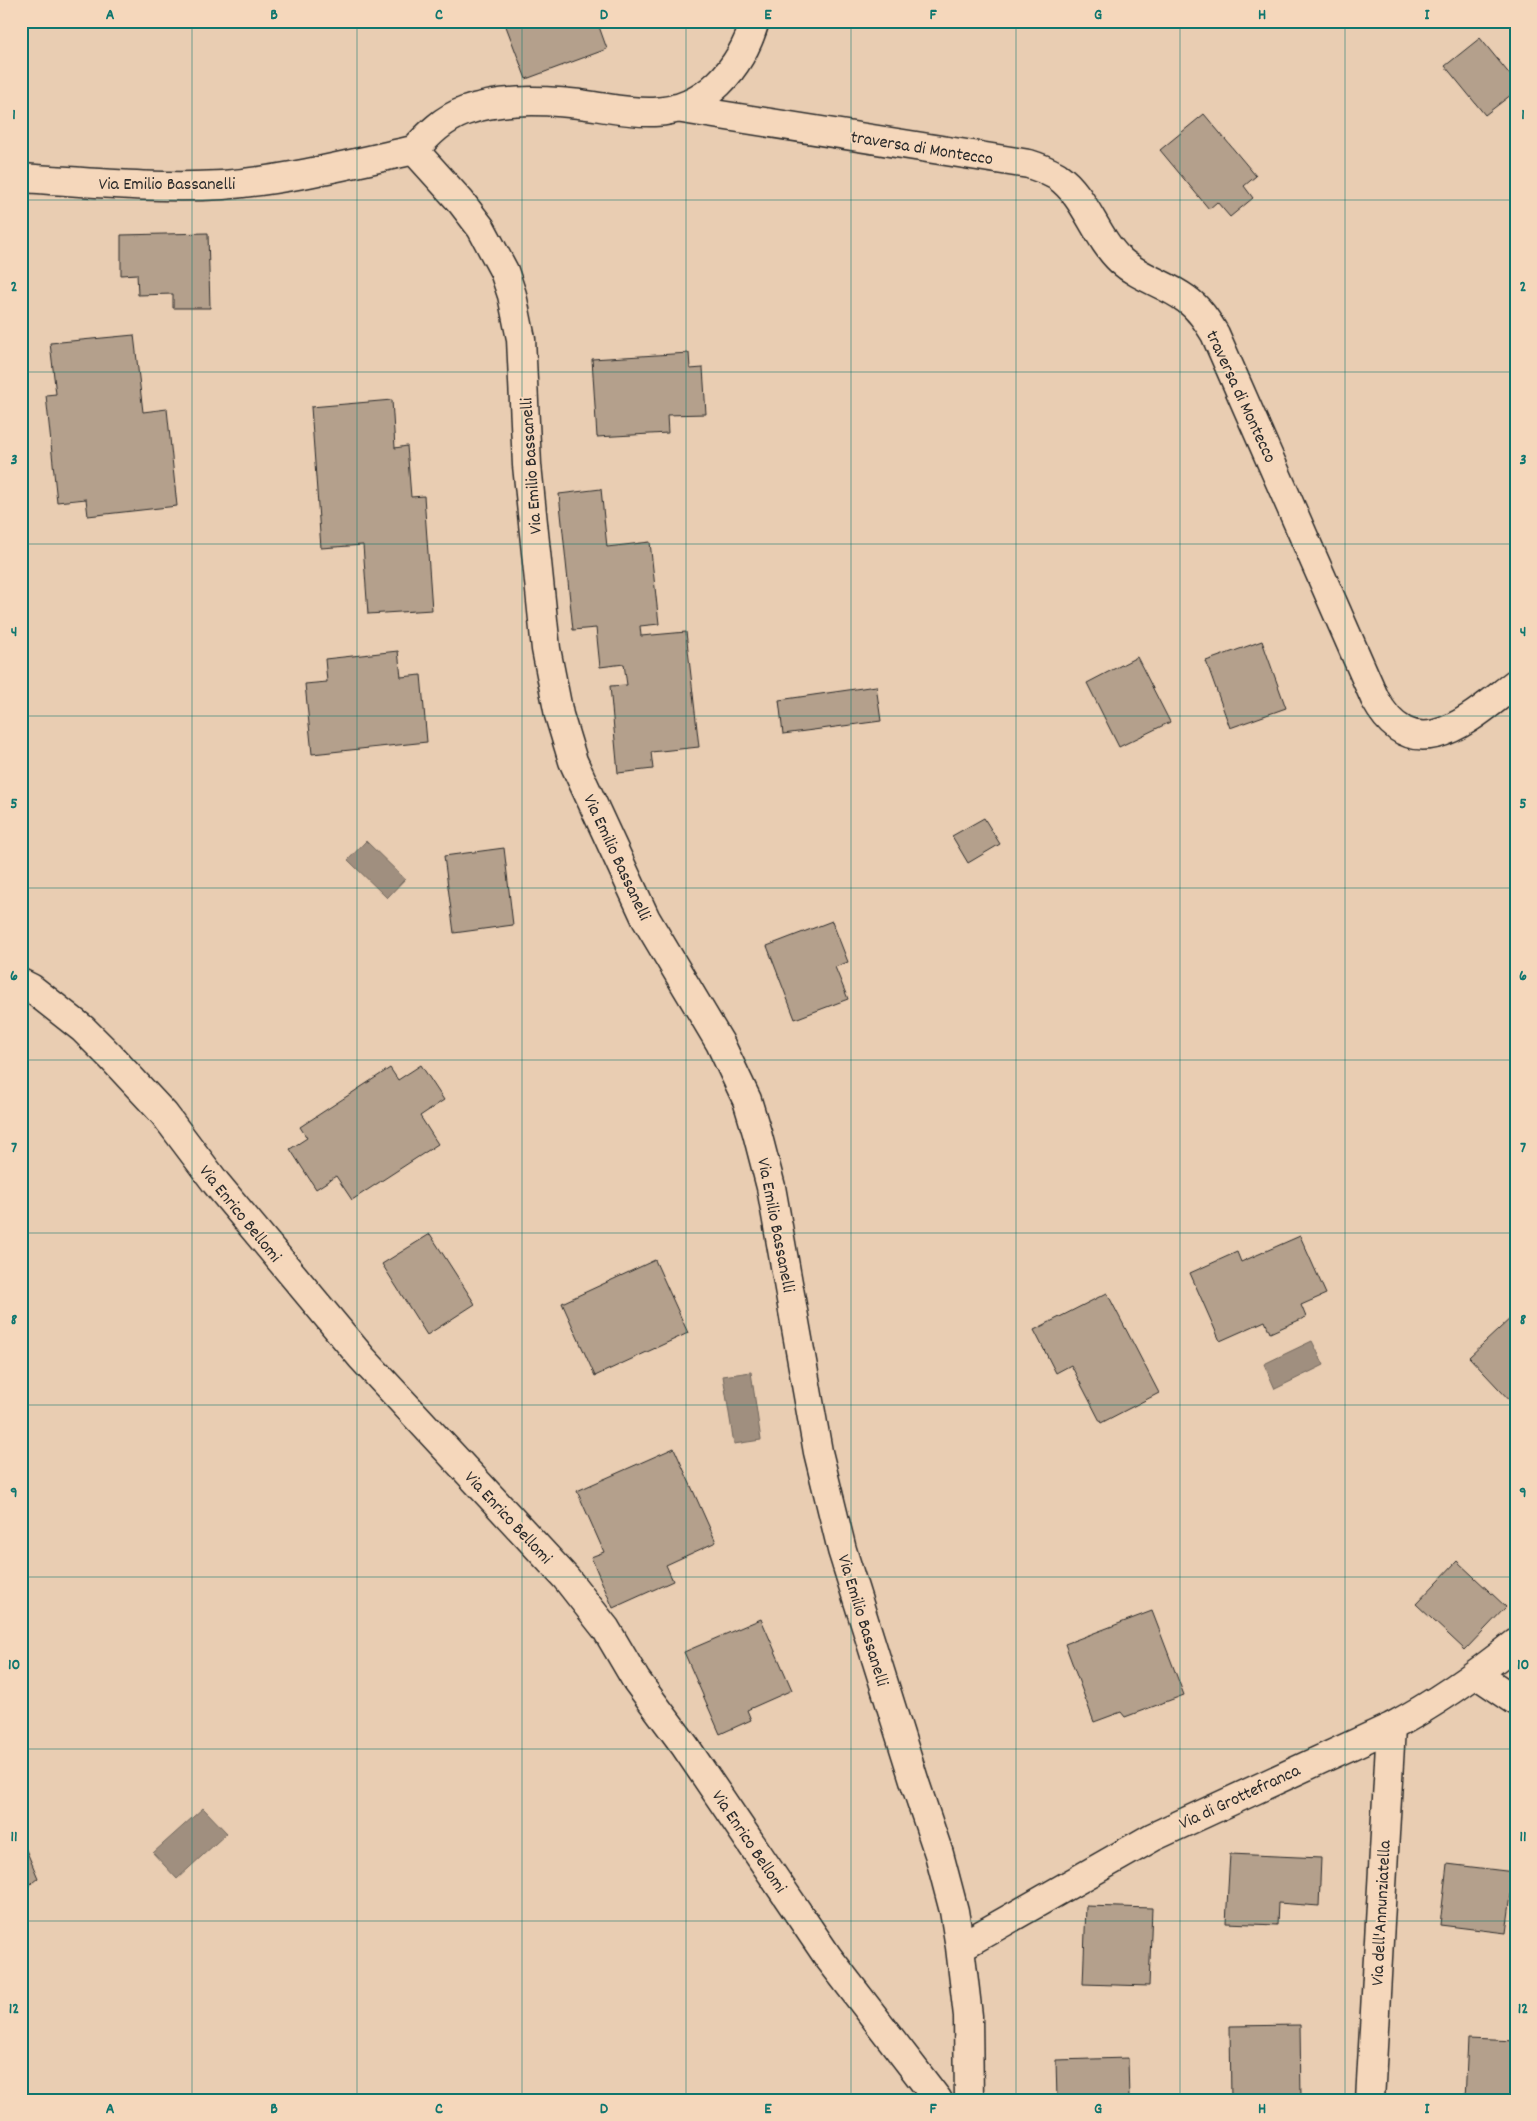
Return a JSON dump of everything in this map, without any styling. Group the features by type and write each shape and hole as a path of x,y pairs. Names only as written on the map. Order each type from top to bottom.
{"street":[{"path":"414,150 435,128 452,116 471,109 498,104 570,104 632,112 656,112 676,108 702,96 726,78 740,58 754,21"},
{"name":"traversa di Montecco","path":"676,108 1029,164 1058,177 1077,198 1101,238 1121,261 1188,301 1202,315 1215,334 1375,699 1388,720 1406,732 1418,735 1449,730 1465,722 1516,683"},
{"name":"Via Emilio Bassanelli","path":"21,178 127,185 222,185 297,175 414,150 461,202 481,228 504,271 512,296 521,339 527,465 546,649 559,715 574,761 627,880 646,919 720,1042 747,1100 755,1125 771,1187 818,1452 838,1532 914,1783 939,1854 954,1911 968,2016 969,2100"},
{"name":"Via Enrico Bellomi","path":"21,983 31,988 82,1029 164,1114 216,1184 362,1358 566,1578 606,1629 636,1680 685,1746 828,1957 938,2100"},
{"name":"Via di Grottefranca","path":"960,1947 1153,1837 1391,1727 1434,1702 1516,1644"},
{"path":"1476,1674 1516,1701"},
{"name":"Via dell'Annunziatella","path":"1370,2100 1391,1727"}],"shaded area":[{"path":"366,841 405,879 387,898 348,860"},
{"path":"1312,1341 1324,1365 1275,1389 1264,1364"},
{"path":"751,1372 761,1440 734,1444 723,1376"},
{"path":"203,1808 227,1833 177,1879 153,1853"}],"building":[{"path":"504,21 597,21 607,49 526,79"},
{"path":"1480,38 1516,82 1516,91 1485,115 1445,66"},
{"path":"1204,114 1256,176 1244,186 1253,198 1230,217 1217,202 1209,209 1160,150"},
{"path":"208,233 210,308 173,308 173,294 138,295 137,274 121,275 121,235"},
{"path":"134,335 143,412 167,409 177,506 88,516 86,499 57,502 46,395 56,394 50,343"},
{"path":"689,353 690,369 703,368 706,414 667,415 668,433 597,437 592,359"},
{"path":"392,400 395,448 407,446 411,497 424,496 432,610 368,614 363,545 321,548 311,407"},
{"path":"601,489 607,547 650,542 659,624 640,626 641,636 686,632 699,747 651,752 653,769 618,773 610,686 627,685 624,664 600,667 596,628 573,630 559,494"},
{"path":"1262,641 1286,708 1230,728 1206,661"},
{"path":"398,651 401,677 421,675 427,742 312,754 305,684 327,682 325,659"},
{"path":"1137,657 1170,722 1119,747 1087,683"},
{"path":"876,686 881,721 783,734 779,700"},
{"path":"984,818 1000,844 968,863 952,836"},
{"path":"504,848 513,925 454,933 444,856"},
{"path":"832,921 848,962 835,967 848,999 795,1019 767,946"},
{"path":"421,1065 444,1100 420,1116 438,1144 352,1200 336,1176 316,1189 290,1149 307,1138 300,1127 390,1068 398,1080"},
{"path":"430,1234 475,1304 427,1335 382,1264"},
{"path":"1300,1236 1326,1294 1301,1305 1306,1317 1270,1333 1265,1321 1220,1341 1190,1273 1237,1252 1241,1262"},
{"path":"655,1260 688,1333 595,1376 562,1303"},
{"path":"1107,1293 1159,1393 1101,1423 1071,1365 1056,1373 1034,1330"},
{"path":"1513,1316 1516,1320 1516,1404 1514,1405 1469,1357"},
{"path":"674,1448 716,1542 666,1565 673,1581 613,1608 591,1557 604,1552 577,1491"},
{"path":"1457,1561 1506,1607 1465,1650 1416,1604"},
{"path":"1152,1611 1184,1695 1125,1717 1121,1712 1094,1722 1065,1644"},
{"path":"761,1619 792,1690 747,1710 751,1720 720,1734 684,1652"},
{"path":"21,1838 38,1878 21,1892"},
{"path":"1230,1854 1321,1858 1319,1906 1278,1903 1277,1925 1226,1923"},
{"path":"1447,1864 1514,1872 1506,1933 1440,1925"},
{"path":"1086,1906 1152,1908 1149,1986 1083,1984"},
{"path":"1300,2025 1301,2100 1231,2100 1230,2026"},
{"path":"1468,2039 1516,2041 1516,2100 1465,2100"},
{"path":"1128,2058 1129,2100 1057,2100 1056,2060"}]}
